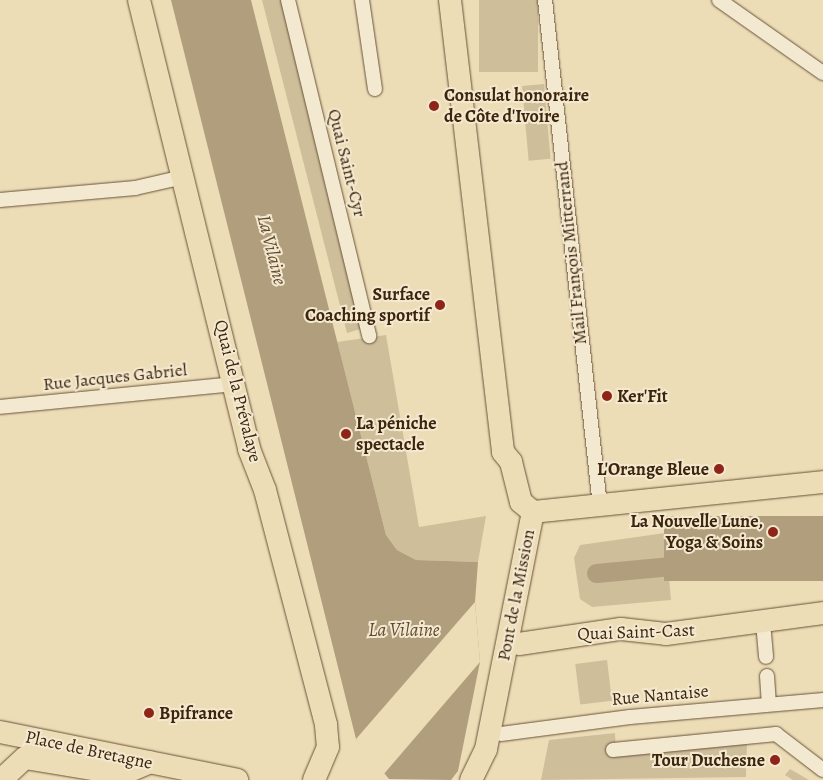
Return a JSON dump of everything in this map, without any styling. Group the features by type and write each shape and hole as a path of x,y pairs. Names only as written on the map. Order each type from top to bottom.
{"main road":[{"name":"Quai de la Prévalaye","path":"139,0 233,384 326,725 328,747 314,780"},
{"path":"450,0 503,452 511,462 521,502 533,512 823,482"},
{"name":"Pont de la Mission","path":"488,780 501,734 539,547 533,512"},
{"name":"Pont de la Mission","path":"471,780 486,749 533,512"},
{"name":"Quai Saint-Cast","path":"519,644 621,628 666,634 819,614"},
{"name":"Place de Bretagne","path":"0,732 150,762 188,775 237,780"},
{"path":"1,780 24,758 122,774 150,762"}],"street":[{"name":"Quai Saint-Cyr","path":"288,0 369,336"},
{"path":"362,0 375,89"},
{"name":"Mail François Mitterrand","path":"545,0 600,506"},
{"path":"725,1 823,73"},
{"path":"0,200 135,188 183,177"},
{"name":"Rue Jacques Gabriel","path":"0,407 233,384"},
{"path":"763,622 766,658"},
{"path":"767,676 769,704"},
{"name":"Rue Nantaise","path":"501,734 769,704 823,700"},
{"path":"613,750 776,734 823,770"}],"shaded area":[{"path":"262,0 286,0 364,328 347,333"},
{"path":"479,0 538,0 538,72 479,72"},
{"path":"544,84 551,159 529,161 522,86"},
{"path":"386,335 419,527 486,516 478,562 416,560 397,550 386,535 337,342"},
{"path":"665,533 671,600 592,607 580,599 574,558 580,545"},
{"path":"607,660 612,701 580,705 575,664"},
{"path":"615,733 616,753 747,742 746,777 541,780 549,740"},
{"path":"790,769 809,780 793,780 785,775"}],"water":[{"name":"La Vilaine","path":"171,0 251,0 386,535 397,550 416,560 478,562 475,602 480,662 458,771 451,780 389,779 356,739"},
{"path":"664,516 823,516 823,581 664,581"}],"pier":[{"path":"475,602 480,662 383,775 356,739"}],"waterway":[{"path":"596,573 693,564"}],"place":[{"name":"Consulat honoraire de Côte d'Ivoire","path":"434,106"},
{"name":"Surface Coaching sportif","path":"440,305"},
{"name":"Ker'Fit","path":"607,396"},
{"name":"La péniche spectacle","path":"346,434"},
{"name":"L'Orange Bleue","path":"719,469"},
{"name":"La Nouvelle Lune, Yoga & Soins","path":"773,532"},
{"name":"Bpifrance","path":"149,713"},
{"name":"Tour Duchesne","path":"775,760"}]}
